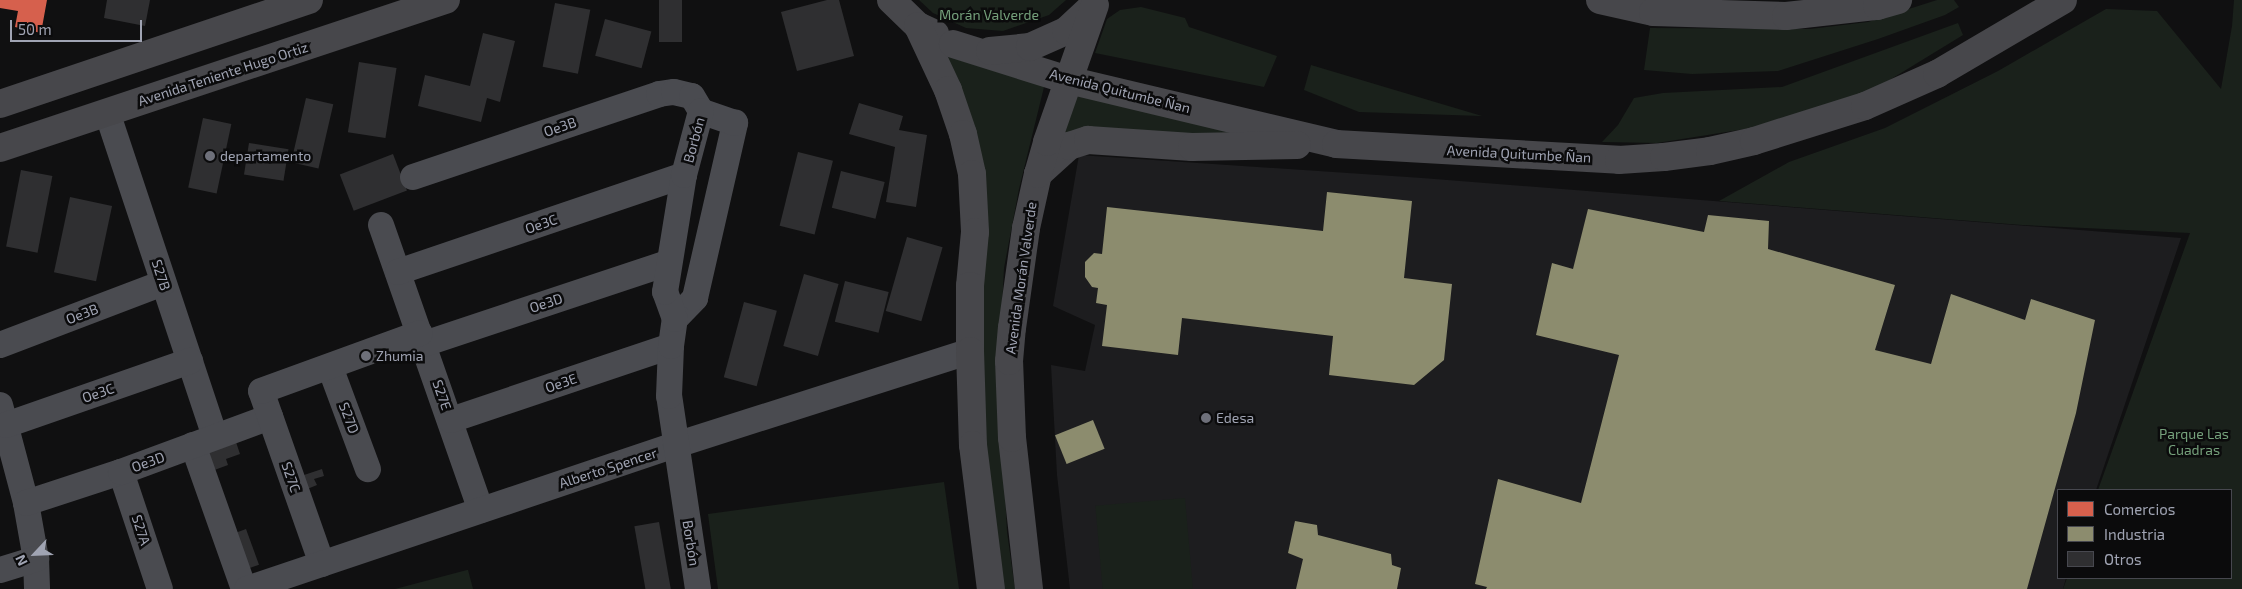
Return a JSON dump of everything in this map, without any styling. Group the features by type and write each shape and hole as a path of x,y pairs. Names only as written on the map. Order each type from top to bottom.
{"main road":[{"path":"0,104 308,0"},
{"name":"Avenida Teniente Hugo Ortiz","path":"0,148 446,0"},
{"path":"891,0 918,26 953,44 992,51 1030,47 1066,31 1096,2"},
{"path":"1600,0 1653,12 1786,16 1877,6 1898,0"},
{"name":"Avenida Quitumbe Ñan","path":"953,44 1068,80 1336,144 1619,160 1664,158 1710,151 1754,141 1865,106 1937,74 2063,0"},
{"name":"Avenida Morán Valverde","path":"1029,589 1012,438 1009,361 1026,228 1038,174 1046,142 1096,2"},
{"path":"918,26 948,90 972,174 975,232 970,286 973,445 991,589"},
{"path":"1038,174 1069,146 1088,140 1192,147 1336,144"}],"street":[{"name":"Oe3B","path":"413,177 659,94 674,92 692,96 701,111"},
{"name":"Borbón","path":"675,319 695,298 735,123 701,111 684,175 668,263 665,292 675,319 671,346 669,396 698,589"},
{"name":"S27B","path":"107,112 190,361 204,441 245,589"},
{"name":"Oe3C","path":"398,272 684,175"},
{"name":"S27E","path":"382,225 481,510"},
{"name":"Oe3D","path":"261,391 422,338 668,263"},
{"name":"Oe3B","path":"0,345 164,283"},
{"name":"Oe3E","path":"451,420 671,346"},
{"name":"Alberto Spencer","path":"245,589 676,445 970,351"},
{"name":"Oe3C","path":"3,415 190,361"},
{"name":"S27D","path":"330,367 368,469"},
{"name":"S27C","path":"261,391 322,564"},
{"path":"3,415 10,481 26,503 36,559 37,589"},
{"name":"Oe3D","path":"26,503 121,472 270,417"},
{"name":"S27A","path":"121,472 160,589"},
{"path":"0,570 36,559"}],"shaded area":[{"name":"Edesa","path":"1079,155 1422,178 2181,238 2096,489 2057,489 2057,579 2066,579 2063,589 1070,589 1057,475 1051,365 1085,371 1095,325 1053,306"}],"green space":[{"name":"Morán Valverde","path":"919,0 1066,0 1049,15 1003,31 966,28 933,13"},
{"path":"1937,0 1954,0 1959,7 1945,15 1878,39 1778,71 1692,74 1644,70 1650,28 1810,29 1868,22"},
{"name":"Parque Las Cuadras","path":"2234,0 2242,0 2242,589 2063,589 2067,579 2232,579 2232,489 2098,489 2190,233 2022,225 1719,201 1789,162 1885,128 1998,71 2106,9 2157,11 2221,89 2232,26"},
{"path":"1141,7 1185,18 1189,27 1277,56 1264,87 1095,53 1107,19 1120,10"},
{"path":"1958,23 1963,35 1865,95 1790,122 1657,143 1602,142 1618,125 1634,98 1663,93 1782,87"},
{"path":"945,54 1045,83 1019,189 1004,268 999,368 1007,532 1015,589 997,589 980,398 984,276"},
{"path":"1311,65 1482,116 1359,112 1304,90"},
{"path":"1076,92 1267,137 1064,134"},
{"path":"944,482 959,589 718,589 708,514"},
{"path":"1185,498 1193,589 1103,589 1095,506"},
{"path":"467,570 473,589 395,589"}],"building: Comercios":[{"path":"0,0 47,0 41,33 15,27 18,11 0,8"}],"building: Industria":[{"path":"1327,192 1412,201 1404,278 1452,284 1444,360 1414,385 1329,375 1333,336 1182,318 1178,355 1102,346 1107,305 1096,303 1098,288 1092,287 1085,277 1085,262 1094,253 1102,254 1107,207 1323,231"},
{"path":"1588,209 1704,232 1708,215 1769,221 1768,249 1895,285 1875,350 1931,364 1951,294 2025,320 2031,299 2095,320 2076,413 2027,589 1486,589 1487,587 1475,584 1498,479 1581,503 1619,355 1536,335 1552,263 1573,269"},
{"path":"1093,420 1105,449 1067,464 1055,435"},
{"path":"1295,521 1317,525 1318,535 1391,554 1392,565 1401,568 1397,589 1296,589 1303,559 1288,553"}],"building: Otros":[{"path":"107,0 150,0 145,26 104,18"},
{"path":"659,0 682,0 682,42 659,42"},
{"path":"827,0 839,0 854,56 797,71 781,12"},
{"path":"555,3 590,10 578,74 543,67"},
{"path":"605,19 651,31 642,68 595,56"},
{"path":"483,33 515,41 500,102 487,98 481,122 418,106 425,75 470,86"},
{"path":"359,62 397,68 385,138 348,132"},
{"path":"306,98 333,104 318,169 291,162"},
{"path":"859,103 903,116 899,130 927,135 916,207 886,202 895,147 849,134"},
{"name":"departamento","path":"203,118 231,124 217,193 188,187"},
{"path":"249,143 289,149 284,181 244,175"},
{"path":"798,152 833,161 815,234 780,226"},
{"path":"393,154 407,190 354,211 340,174"},
{"path":"21,170 52,176 38,253 6,247"},
{"path":"841,171 885,182 875,219 832,208"},
{"path":"70,197 112,206 96,281 54,272"},
{"path":"907,237 943,247 921,321 886,311"},
{"path":"804,274 839,284 818,356 783,346"},
{"path":"845,281 889,292 879,333 835,322"},
{"path":"744,302 777,311 757,386 724,377"},
{"path":"234,436 240,454 226,459 228,465 209,472 200,447"},
{"path":"322,469 324,476 314,479 317,485 300,492 295,478"},
{"path":"659,522 671,589 645,589 634,526"},
{"path":"246,529 259,565 242,571 229,535"}],"place":[{"name":"departamento","path":"210,156"},
{"name":"Zhumia","path":"366,356"},
{"name":"Edesa","path":"1206,418"}]}
